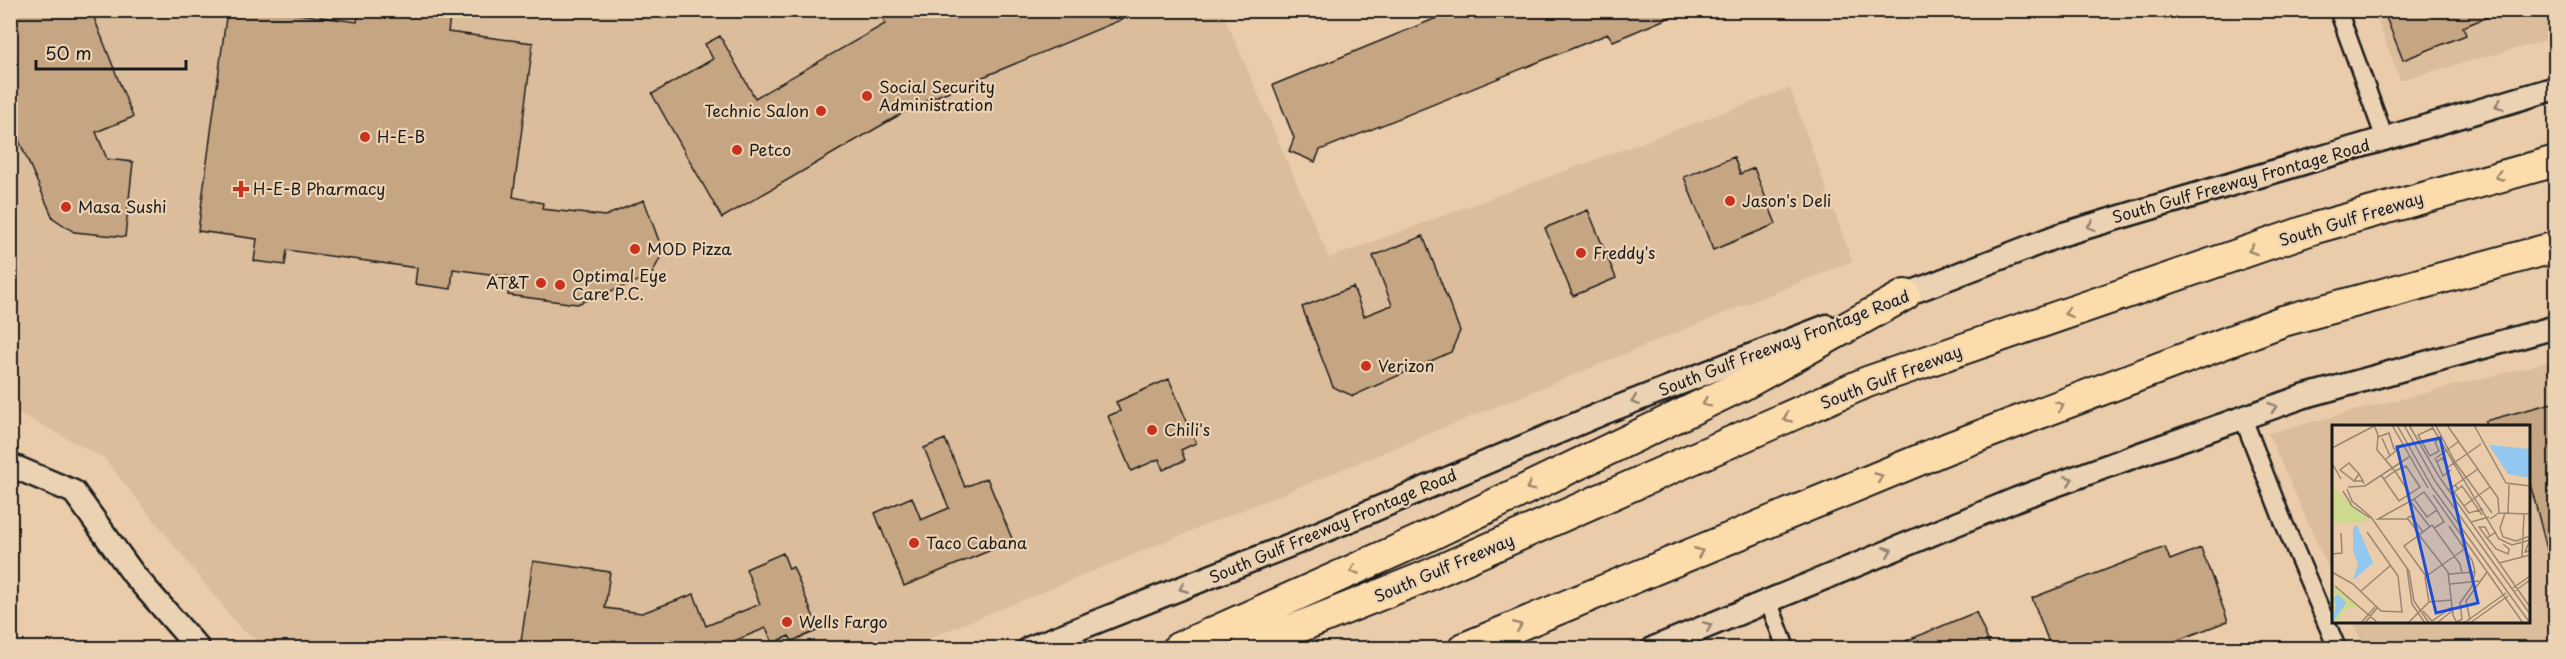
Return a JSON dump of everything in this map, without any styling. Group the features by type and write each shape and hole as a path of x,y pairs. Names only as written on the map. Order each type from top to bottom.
{"highway":[{"name":"South Gulf Freeway","path":"1247,648 1422,578 1867,382 2315,228 2556,161"},
{"path":"1464,648 1948,448 2283,321 2556,247"},
{"path":"1178,648 1418,541 1743,385 1905,295"}],"main road":[{"name":"South Gulf Freeway Frontage Road","path":"1030,648 1298,542 1603,413 2060,235 2556,88"},
{"path":"1654,648 2017,499 2302,397 2556,327"},
{"path":"10,465 74,492 134,575 198,648"}],"street":[{"path":"2338,10 2385,139"},
{"path":"2243,418 2283,521 2337,648"},
{"path":"1768,600 1786,648"}],"shaded area":[{"path":"10,11 1222,11 1329,258 1790,88 1852,261 905,648 268,648 241,629 104,458 11,409"},
{"path":"2374,11 2555,11 2555,38 2400,80"},
{"path":"2555,360 2555,648 2365,648 2353,623 2530,623 2530,425 2332,425 2332,577 2268,433"}],"building":[{"path":"10,10 91,10 133,117 96,132 107,159 133,162 125,237 74,232 53,218 10,120"},
{"name":"H-E-B","path":"227,10 268,10 357,22 359,10 451,10 448,32 533,43 513,197 543,203 542,209 605,216 644,200 663,252 651,276 577,304 508,295 511,277 453,269 451,289 415,284 417,268 287,250 285,265 254,261 257,239 198,231"},
{"path":"880,10 1142,11 918,104 722,218 652,94 713,59 705,44 720,36 755,98 885,24"},
{"path":"1456,10 1685,11 1613,41 1608,34 1320,150 1315,162 1289,151 1294,138 1273,85"},
{"path":"2383,10 2502,11 2463,27 2466,35 2403,60"},
{"name":"Jason's Deli","path":"1734,157 1740,174 1754,168 1776,224 1713,250 1684,177"},
{"name":"Freddy's","path":"1588,210 1616,278 1573,296 1545,228"},
{"path":"1423,236 1460,331 1451,352 1353,396 1333,387 1302,307 1353,287 1364,316 1392,305 1373,256"},
{"name":"Chili's","path":"1169,379 1196,443 1181,450 1185,460 1163,470 1159,459 1131,471 1108,416 1120,411 1116,402"},
{"path":"2556,402 2556,560 2550,561 2530,483 2530,425 2486,425 2485,421"},
{"path":"945,439 965,487 987,478 1013,541 904,586 875,513 912,497 921,520 949,508 924,448"},
{"path":"2165,547 2170,560 2201,548 2228,621 2157,648 2051,648 2032,598"},
{"path":"783,553 789,569 793,567 819,630 792,641 789,636 773,643 766,628 717,648 520,648 533,561 610,572 605,608 642,613 694,594 706,626 760,604 746,569"},
{"path":"1976,612 1991,648 1889,648"}],"place":[{"name":"Social Security Administration","path":"867,96"},
{"name":"Technic Salon","path":"821,111"},
{"name":"H-E-B","path":"365,137"},
{"name":"Petco","path":"737,150"},
{"name":"H-E-B Pharmacy","path":"241,189"},
{"name":"Jason's Deli","path":"1730,201"},
{"name":"Masa Sushi","path":"66,207"},
{"name":"MOD Pizza","path":"635,249"},
{"name":"Freddy's","path":"1581,253"},
{"name":"AT&T","path":"541,283"},
{"name":"Optimal Eye Care P.C.","path":"560,285"},
{"name":"Verizon","path":"1366,366"},
{"name":"Chili's","path":"1152,430"},
{"name":"Taco Cabana","path":"914,543"},
{"name":"Wells Fargo","path":"787,622"}]}
